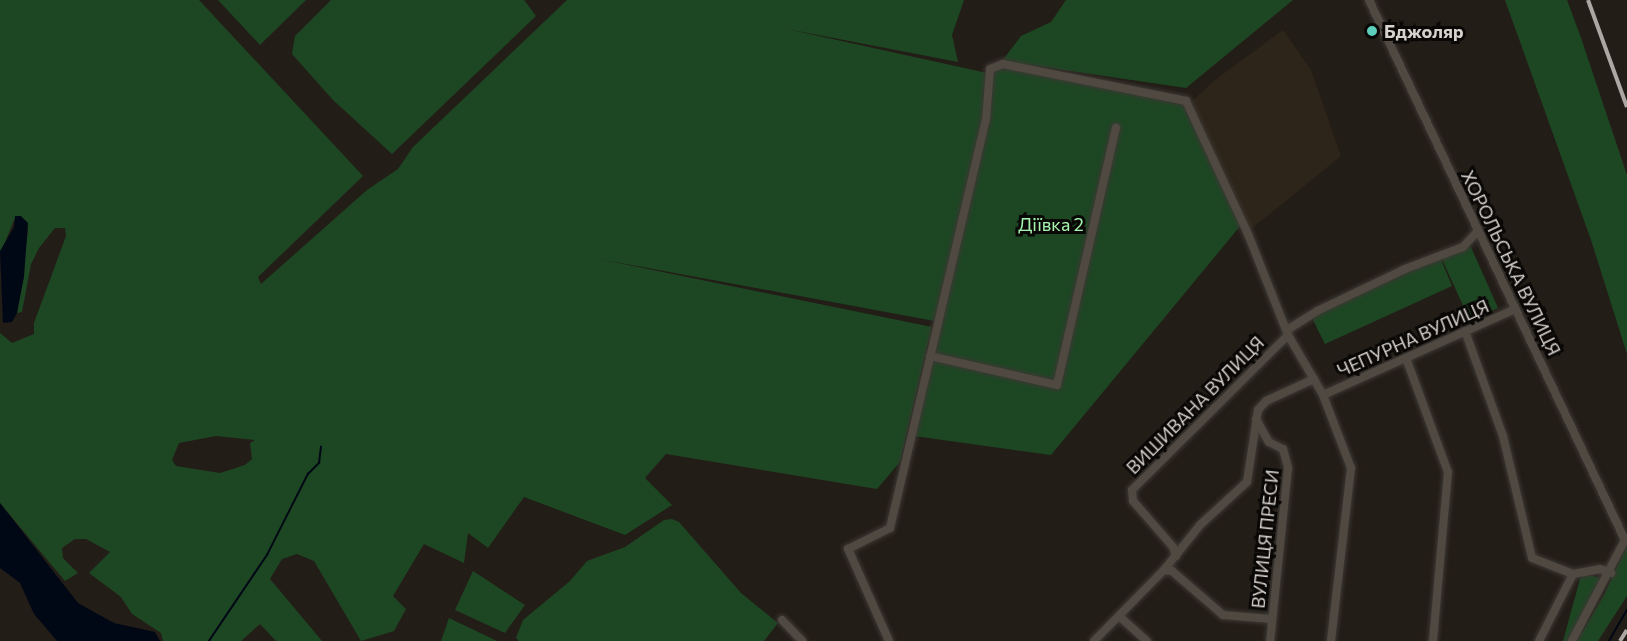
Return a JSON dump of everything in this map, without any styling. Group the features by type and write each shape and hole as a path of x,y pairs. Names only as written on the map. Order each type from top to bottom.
{"street":[{"name":"ХОРОЛЬСЬКА ВУЛИЦЯ","path":"1369,0 1625,540 1611,573"},
{"name":"ЧЕПУРНА ВУЛИЦЯ","path":"930,356 986,120 990,69 1003,64 1186,101 1248,234 1288,333 1323,395 1351,468 1331,641"},
{"path":"889,641 848,549 890,528 930,356 1057,386 1116,128"},
{"name":"ВИШИВАНА ВУЛИЦЯ","path":"1176,556 1173,548 1133,501 1132,490 1288,333 1317,311 1405,269 1463,247 1477,232"},
{"name":"ЧЕПУРНА ВУЛИЦЯ","path":"1323,395 1515,309"},
{"path":"1465,331 1503,436 1532,558 1573,574 1600,569 1611,573 1572,641"},
{"path":"1406,358 1448,472 1433,641"},
{"path":"1094,641 1164,570 1200,525 1247,482 1256,419 1266,401 1314,380"},
{"name":"ВУЛИЦЯ ПРЕСИ","path":"1256,419 1269,442 1281,445 1288,459 1270,641"},
{"path":"1164,570 1172,572 1223,615 1272,619"},
{"path":"1539,641 1573,574"},
{"path":"1119,616 1147,641"},
{"path":"782,620 802,641"}],"shaded area":[{"path":"1283,30 1311,70 1341,156 1250,230 1189,104 1215,80"},
{"path":"15,216 21,216 28,223 24,277 17,313 12,322 3,323 0,251 14,227"},
{"path":"0,503 78,603 114,623 155,632 160,641 57,641 34,614 20,583 0,568"}],"green space":[{"name":"Діївка 2","path":"0,0 199,0 363,176 258,277 261,284 367,190 398,169 413,147 567,0 964,0 952,35 958,62 787,29 987,73 999,67 1181,101 1241,225 1051,455 914,436 940,322 599,259 932,327 900,462 877,489 666,454 645,478 672,505 625,535 524,497 488,548 468,533 464,563 424,544 393,596 406,609 394,631 361,641 314,561 297,554 282,559 270,579 322,641 276,641 260,624 241,641 163,641 161,633 132,614 121,597 89,573 110,552 86,539 75,539 62,548 63,558 78,573 65,581 0,503 0,333 12,343 34,334 34,323 66,236 65,228 55,228 39,248 31,264 22,312 17,313 28,230 14,220 0,255","holes":["216,436 255,440 250,443 252,459 245,465 220,473 176,466 172,460 179,443"]},
{"path":"218,0 306,0 260,45"},
{"path":"331,0 524,0 536,16 392,154 333,100 292,54 295,36"},
{"path":"1066,0 1293,0 1186,88 1002,61 1021,36 1051,22"},
{"path":"1505,0 1567,0 1580,35 1627,175 1627,354 1591,240"},
{"path":"1470,245 1498,308 1470,321 1441,257"},
{"path":"1440,257 1452,286 1325,344 1311,316"},
{"path":"672,519 679,522 741,593 778,623 764,641 519,641 516,638 523,620 570,581 587,561 625,547 664,520"},
{"path":"1627,545 1627,596 1598,641 1577,641 1604,595"},
{"path":"473,571 525,605 505,633 455,610"},
{"path":"1585,574 1601,578 1568,641 1563,641 1580,579"},
{"path":"449,618 497,641 441,641"}],"waterway":[{"path":"209,641 267,555 308,474 319,463 321,447"},
{"path":"1609,641 1627,610"}],"railway":[{"path":"1588,0 1627,107"},
{"path":"1620,641 1627,630"}],"place":[{"name":"Бджоляр","path":"1372,31"}]}
